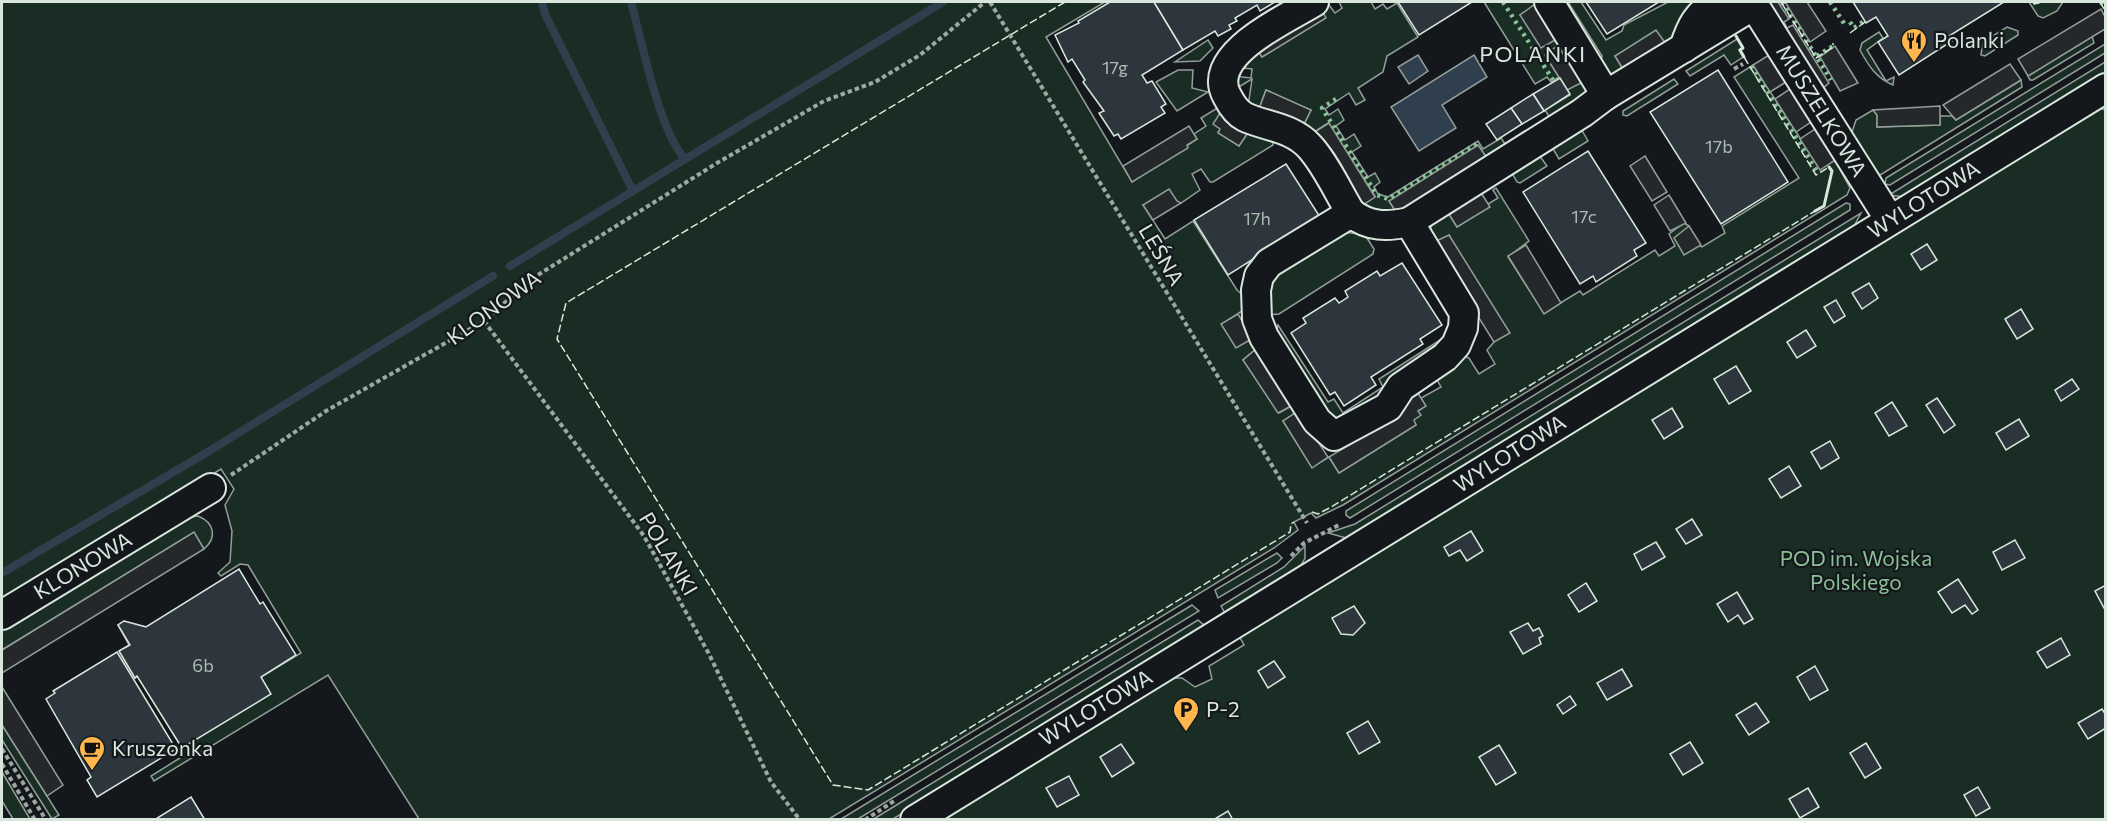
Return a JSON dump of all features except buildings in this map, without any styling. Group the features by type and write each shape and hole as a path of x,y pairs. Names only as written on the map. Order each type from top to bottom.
{"street":[{"path":"1312,2 1233,55 1224,67 1222,80 1225,93 1241,115 1285,129 1310,147 1351,213 1362,222 1376,225 1409,222 1753,3"},
{"path":"1549,2 1606,96"},
{"path":"1684,48 1691,26 1701,12 1717,2"},
{"name":"MUSZELKOWA","path":"1753,3 1890,220"},
{"name":"WYLOTOWA","path":"915,819 2106,88"},
{"path":"1351,213 1269,263 1259,276 1257,290 1257,319 1264,337 1317,421 1334,436 1388,407 1401,387 1432,367 1456,345 1463,328 1464,313 1409,222"},
{"name":"KLONOWA","path":"2,615 212,488"}],"path":[{"name":"KLONOWA","path":"212,488 326,411 484,321 533,278 717,163 824,101 875,82 920,55 985,2"},
{"name":"LEŚNA","path":"990,2 1307,523"},
{"path":"1734,69 1743,64"},
{"name":"POLANKI","path":"484,321 644,536 709,654 771,782 800,819"},
{"path":"1304,543 1326,530"},
{"path":"2,749 46,819"},
{"path":"2,764 35,819"}],"green space":[{"path":"2,2 1105,2 1046,37 1132,182 1197,139 1194,134 1206,126 1201,118 1219,107 1221,129 1218,132 1239,146 1249,131 1273,137 1273,145 1213,182 1210,182 1201,169 1192,174 1200,190 1181,203 1143,205 1165,239 1193,221 1237,290 1244,296 1245,309 1222,324 1248,341 1252,341 1256,349 1243,360 1279,413 1293,405 1295,413 1283,421 1312,467 1329,457 1339,473 1416,425 1413,420 1418,411 1425,406 1421,398 1441,387 1436,378 1464,356 1469,358 1479,374 1495,364 1487,350 1494,342 1449,235 1436,243 1429,232 1433,222 1447,211 1457,227 1498,198 1493,190 1496,188 1529,241 1508,257 1544,313 1580,291 1583,295 1655,250 1659,256 1675,246 1669,234 1684,223 1689,226 1684,254 1698,245 1702,247 1725,233 1722,226 1799,178 1734,77 1753,65 1820,169 1835,160 1850,188 1847,195 1343,505 1316,518 1311,513 1294,522 1298,530 1274,548 829,819 419,819 328,675 154,781 151,776 180,758 182,748 138,676 135,678 119,651 129,645 118,625 124,621 146,627 199,714 301,653 248,565 240,564 221,576 218,573 230,562 232,531 225,505 234,489 221,469 2,602"},
{"path":"1339,2 1371,2 1375,9 1383,4 1387,9 1397,3 1418,37 1387,56 1383,72 1358,88 1365,100 1356,105 1349,93 1325,109 1329,115 1338,109 1344,120 1336,126 1345,140 1354,134 1361,146 1352,152 1368,177 1375,173 1380,182 1374,187 1378,194 1388,197 1478,141 1483,149 1501,138 1508,148 1489,161 1478,145 1453,178 1389,201 1398,215 1395,219 1363,205 1375,196 1328,123 1311,134 1304,124 1311,110 1266,90 1259,109 1248,107 1252,79 1237,88 1234,76 1251,78 1252,69 1242,68 1258,51 1262,57 1325,18 1322,9 1329,5 1335,13 1342,8"},
{"path":"1484,2 1535,2 1534,6 1520,15 1557,39 1560,44 1545,55 1559,77 1551,82 1547,77 1535,84"},
{"path":"1568,2 1581,2 1606,40 1622,31 1624,25 1668,2 1703,2 1678,36 1666,43 1663,41 1615,56 1623,69 1613,75 1607,74 1600,67 1602,56"},
{"path":"2029,2 2063,2 2057,11 2043,18 2038,16"},
{"path":"2007,27 2018,31 2018,35 1985,56 1981,55 1983,42"},
{"path":"1879,32 1883,38 1867,50 1886,81 1894,77 1893,85 1882,79 1873,70 1860,50 1862,43"},
{"path":"2092,36 2094,43 2030,80 2028,76"},
{"path":"1737,39 1743,47 1739,50 1743,57 1731,65 1724,55 1690,76 1686,71"},
{"path":"1208,40 1213,48 1200,61 1175,62"},
{"path":"2105,44 2105,53 1890,185 1885,184 1886,178"},
{"path":"2105,62 2105,74 1905,197 1889,195"},
{"path":"1178,70 1193,70 1192,88 1208,92 1177,111 1156,82"},
{"path":"1674,79 1678,84 1627,116 1623,115 1623,111"},
{"path":"2021,80 2022,87 1877,177 1851,135 1856,120 1873,110 1877,115 1877,127 1940,125 1940,116 1952,116 1956,120"},
{"path":"1581,81 1587,85 1587,93 1550,118 1545,110 1570,95 1567,90"},
{"name":"POD im. Wojska Polskiego","path":"2100,108 2105,110 2105,819 937,820 1167,678 1182,678 1195,687 1212,679 1209,666 1244,645 1238,634"},
{"path":"1580,127 1588,141 1559,159 1552,147"},
{"path":"1539,155 1547,166 1520,183 1517,182 1512,173"},
{"path":"1846,203 1850,204 1850,210 1350,518 1346,515 1346,511"},
{"path":"1861,213 1852,230 1346,538 1328,533 1355,524"},
{"path":"1344,232 1365,235 1374,249 1373,254 1279,314 1267,315 1270,285 1278,272"},
{"path":"1278,325 1328,402 1334,399 1343,413 1383,387 1379,379 1448,335 1388,393 1334,422 1276,332"},
{"path":"198,516 208,523 212,531 211,540 204,549 193,533 2,650 2,630 184,518"},
{"path":"1305,546 1305,558 1298,571 1226,615 1221,606 1284,567"},
{"path":"1277,553 1282,558 1277,563 1218,598 1215,590"},
{"path":"1192,605 1199,611 858,819 841,819"},
{"path":"1198,620 1206,627 893,819 872,820"},
{"path":"2,725 59,815 52,819 2,740"},
{"path":"2,772 30,819 13,819 2,801"}],"shaded area":[{"path":"1767,2 1778,2 1789,19 1784,22 1787,28 1793,25 1829,83 1822,89"},
{"path":"1785,2 1807,2 1826,31 1810,42"},
{"path":"1535,4 1557,39 1541,48 1520,15"},
{"path":"2101,9 2105,17 2105,29 2028,76 2018,59"},
{"path":"1322,11 1326,18 1262,57 1258,51"},
{"path":"1656,30 1666,44 1623,69 1615,56"},
{"path":"1560,44 1583,82 1567,90 1545,55"},
{"path":"1835,46 1858,83 1840,91 1820,57"},
{"path":"1769,55 1786,82 1770,92 1753,65"},
{"path":"2010,64 2021,80 1956,120 1943,105"},
{"path":"1790,89 1811,122 1796,132 1775,99"},
{"path":"1266,90 1311,110 1304,124 1259,109"},
{"path":"1940,106 1940,125 1877,127 1877,115 1873,110"},
{"path":"1222,110 1249,131 1239,146 1218,133 1220,129 1213,124"},
{"path":"1329,123 1375,197 1363,205 1313,133"},
{"path":"1189,126 1197,139 1187,145 1188,148 1132,182 1123,166"},
{"path":"1815,129 1835,160 1820,170 1800,139"},
{"path":"1478,145 1489,161 1398,215 1389,201"},
{"path":"1645,156 1667,192 1652,201 1630,166"},
{"path":"1169,189 1181,203 1153,220 1143,205"},
{"path":"1480,191 1490,207 1457,227 1447,211"},
{"path":"1669,195 1686,223 1670,231 1654,205"},
{"path":"1689,226 1701,245 1684,255 1674,238"},
{"path":"1449,235 1510,333 1494,342 1432,243"},
{"path":"1526,245 1561,303 1544,314 1508,256"},
{"path":"1238,314 1254,341 1248,341 1236,348 1221,324"},
{"path":"1256,349 1293,405 1278,413 1243,360"},
{"path":"1416,390 1426,406 1418,411 1421,415 1414,420 1416,425 1339,473 1329,457 1372,431"},
{"path":"1296,408 1328,457 1312,468 1283,421 1295,413"},
{"path":"194,532 204,549 2,673 2,650"},
{"path":"2,687 63,785 47,796 2,725"}],"water":[{"path":"1418,55 1428,71 1409,84 1398,67"},
{"path":"1474,55 1487,77 1442,105 1456,128 1419,151 1391,107"}],"waterway":[{"path":"542,2 545,14 633,191"},
{"path":"631,2 659,107 667,128 685,159"},
{"path":"510,266 943,2"},
{"path":"2,573 206,453 493,276"}],"hedge":[{"path":"1503,2 1553,80"},
{"path":"1782,2 1831,80"},
{"path":"1830,2 1845,25"},
{"path":"2101,2 2106,9"},
{"path":"1850,22 1854,28 1864,21"},
{"path":"1817,56 1833,46"},
{"path":"1751,66 1818,173"},
{"path":"1336,99 1322,108 1377,195 1388,199 1478,143"}],"fence":[{"path":"1065,2 566,303 557,339 833,785 868,790 1290,532 1291,524 1294,522"},
{"path":"1781,2 1816,58 1833,47 1833,43"},
{"path":"2033,2 2034,4 2043,2"},
{"path":"2100,2 2106,12"},
{"path":"1850,33 1865,22"},
{"path":"1744,57 1816,175 1829,167"},
{"path":"1312,512 1318,514 1331,507 1815,211"}],"wall":[{"path":"1736,36 1743,48 1740,50 1744,57"},
{"path":"1815,211 1824,206 1832,171 1829,167"}],"place":[{"name":"Polanki","path":"1914,64"},
{"name":"P-2","path":"1186,733"},
{"name":"Kruszonka","path":"92,772"}],"district":[{"name":"POLANKI","path":"1533,54"}]}
